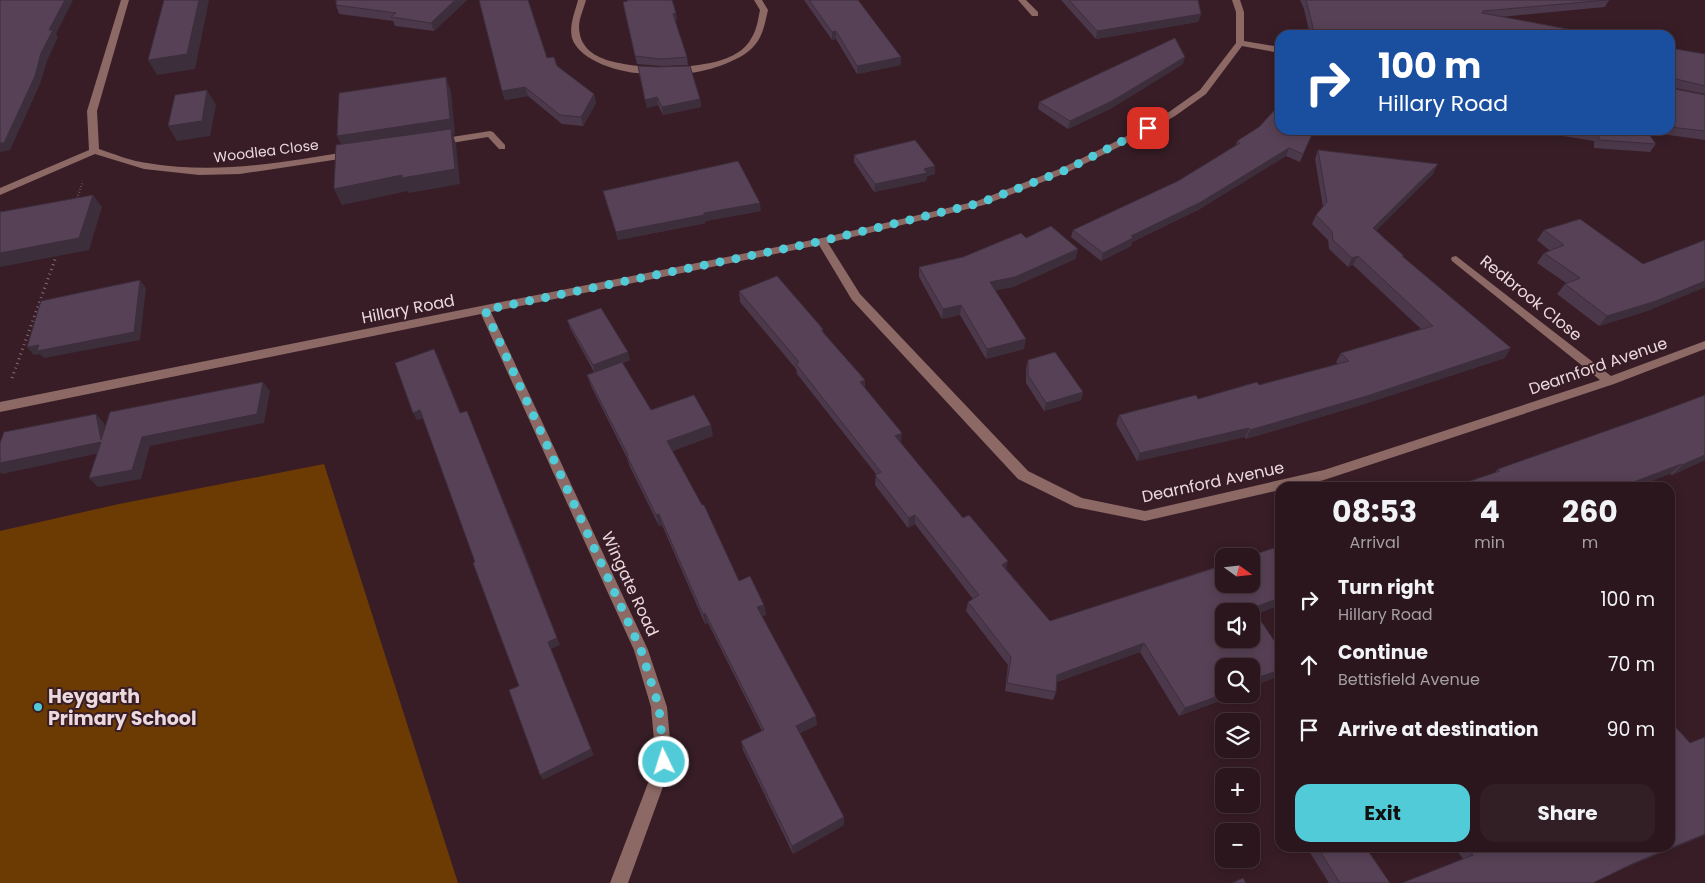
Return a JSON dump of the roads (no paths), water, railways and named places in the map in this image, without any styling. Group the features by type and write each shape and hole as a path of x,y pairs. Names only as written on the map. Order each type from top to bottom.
{"street":[{"path":"0,192 94,150 92,110 125,0"},
{"path":"582,0 575,28 582,50 593,58 616,65 636,70 659,72 690,70 713,65 740,54 756,38 764,10 758,0"},
{"path":"1022,0 1035,14"},
{"path":"1236,0 1240,12 1240,44 1275,49"},
{"name":"Hillary Road","path":"1,407 822,241 980,203 1066,170 1136,135 1172,114 1203,92 1240,44"},
{"path":"432,143 490,134 502,147"},
{"name":"Woodlea Close","path":"94,150 144,166 199,172 240,171 365,153"},
{"name":"Dearnford Avenue","path":"822,241 856,297 1023,475 1080,503 1145,516 1275,486"},
{"name":"Redbrook Close","path":"1456,259 1610,381"},
{"name":"Wingate Road","path":"485,310 641,650 659,707 664,762 619,883"},
{"name":"Dearnford Avenue","path":"1293,482 1324,475 1610,381 1705,345"}],"place":[{"name":"Heygarth Primary School","path":"38,707"}]}
